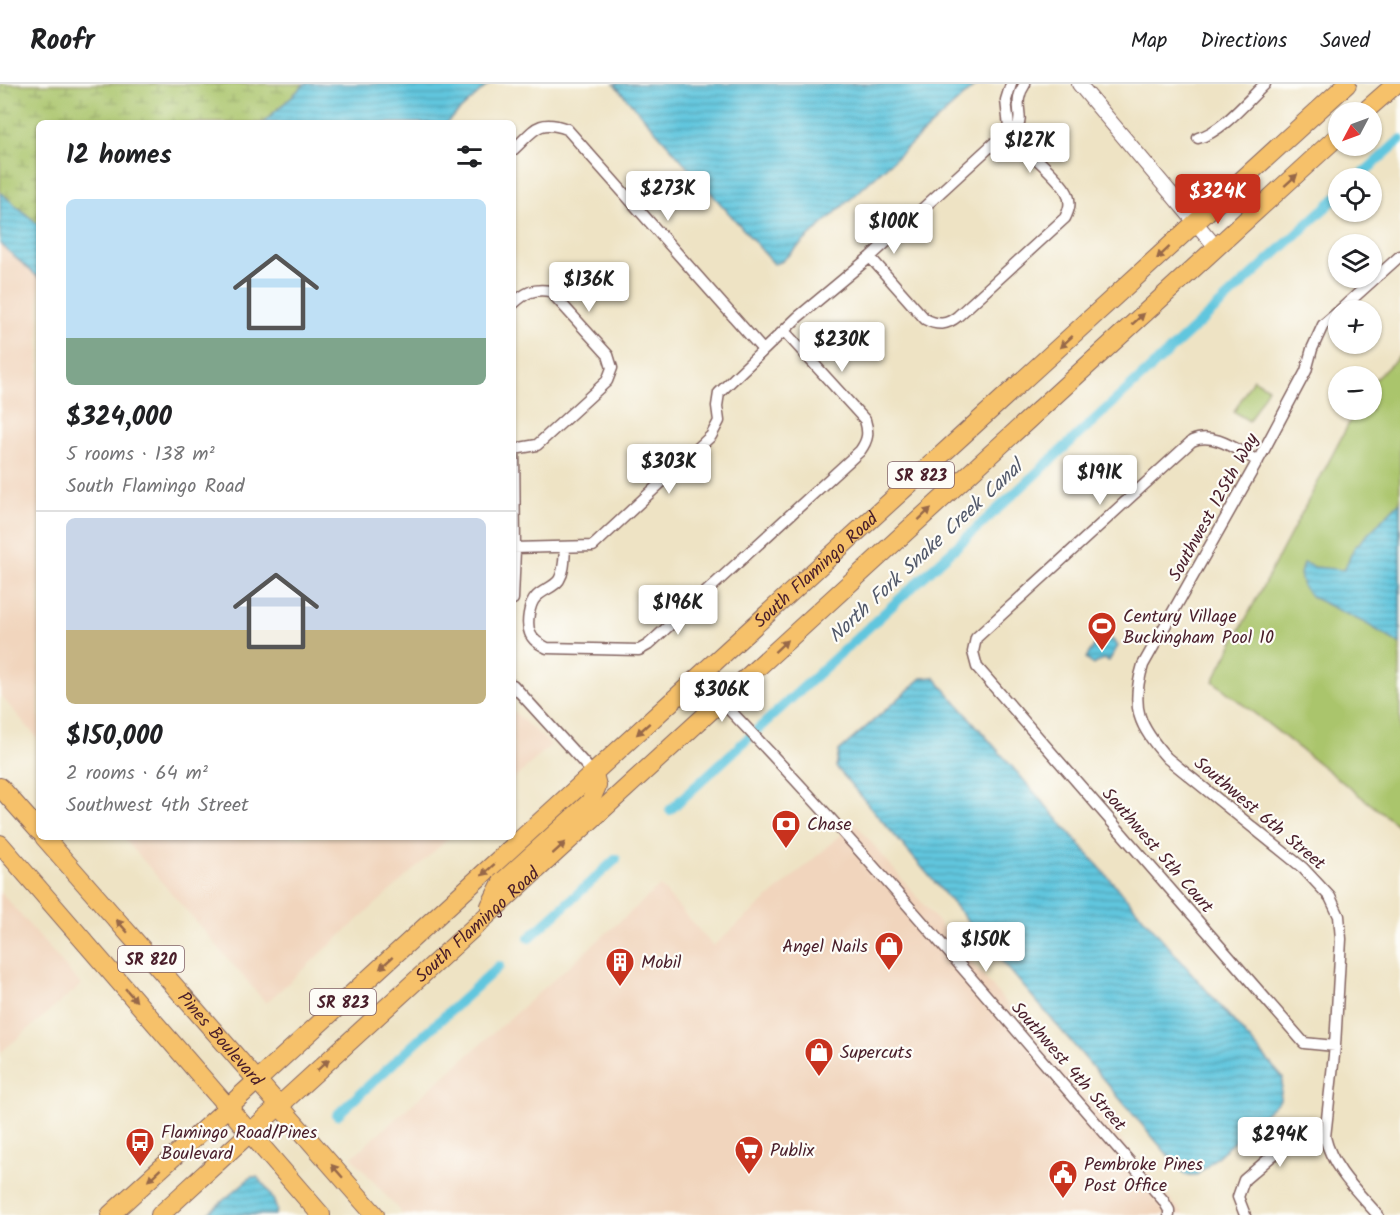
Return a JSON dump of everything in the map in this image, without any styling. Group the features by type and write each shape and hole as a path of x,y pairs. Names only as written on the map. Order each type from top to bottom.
{"highway":[{"name":"South Flamingo Road","path":"257,1080 1347,84"},
{"path":"1375,102 1396,84"},
{"name":"South Flamingo Road","path":"280,1106 1328,145"},
{"path":"484,918 502,882 590,802 597,786 594,774"},
{"path":"0,787 36,828"},
{"name":"Pines Boulevard","path":"47,840 375,1215"},
{"name":"SR 820","path":"0,844 321,1215"},
{"name":"SR 823","path":"110,1215 257,1080"},
{"name":"SR 823","path":"160,1215 280,1106"}],"street":[{"path":"870,257 925,319 934,324 950,322 1065,218 1070,209 1067,192 1022,145 1010,136 1006,100 1011,84"},
{"path":"516,548 593,546 711,436 719,421 717,406 719,393 819,298 837,286 870,257 994,143 1010,136 1019,127 1021,121 1018,93 1025,84"},
{"path":"1079,84 1216,247"},
{"path":"1198,138 1222,124 1264,84"},
{"path":"516,147 541,124 552,123 567,129 763,350"},
{"name":"Southwest 125th Way","path":"1351,300 1400,256"},
{"path":"516,302 525,294 538,289 550,291 608,355 612,368 607,381 537,445 516,448"},
{"name":"Southwest 125th Way","path":"1138,716 1137,686 1143,665 1258,461 1306,371 1312,349 1323,325 1328,321"},
{"path":"565,548 563,572 557,582 536,597 529,613 529,631 536,642 547,648 639,650 648,645 860,451 869,432 865,420 784,332"},
{"name":"Southwest 5th Court","path":"1258,461 1212,438 1202,437 1192,441 976,638 973,652 977,667 1304,1043 1335,1046"},
{"path":"516,688 594,774"},
{"name":"Southwest 4th Street","path":"721,701 854,844 1163,1200 1169,1210 1169,1215"},
{"name":"Southwest 6th Street","path":"1138,716 1148,737 1167,758 1303,868 1330,897 1339,916 1341,939 1335,1046 1325,1137 1327,1149 1337,1166 1378,1215"},
{"path":"1245,1215 1238,1197 1244,1180 1279,1150 1301,1140 1325,1137"}],"shaded area":[{"path":"0,244 36,275 36,737 0,695"},
{"path":"516,714 551,745 516,777"},
{"path":"855,823 1184,1215 403,1215 352,1157 660,886 713,946"},
{"path":"126,840 447,840 266,1003"},
{"path":"0,891 81,985 0,1053"}],"green space":[{"path":"0,84 305,84 266,120 36,120 36,222 0,192"},
{"path":"1400,356 1400,827 1213,681 1351,420 1382,420 1382,373"},
{"path":"1253,379 1268,388 1249,421 1234,412"}],"water":[{"path":"305,84 489,84 449,120 266,120"},
{"path":"614,84 977,84 781,262 774,264"},
{"path":"0,192 36,222 36,275 0,244"},
{"path":"1400,502 1400,644 1365,623 1313,598 1303,587 1300,574 1303,563 1315,567 1344,570 1354,548"},
{"name":"Century Village Buckingham Pool 10","path":"1112,639 1118,646 1109,661 1104,659 1093,665 1086,658 1095,644 1099,645"},
{"path":"934,677 1283,1078 1280,1100 1197,1175 1185,1175 836,767 839,751 922,678"},
{"path":"251,1177 257,1177 264,1184 274,1201 277,1210 275,1215 206,1215"}],"waterway":[{"name":"North Fork Snake Creek Canal","path":"1369,168 1400,140"},
{"name":"North Fork Snake Creek Canal","path":"670,810 1328,205"},
{"name":"North Fork Snake Creek Canal","path":"529,938 616,859"},
{"name":"North Fork Snake Creek Canal","path":"337,1115 499,966"}],"place":[{"name":"Century Village Buckingham Pool 10","path":"1102,652"},
{"name":"Chase","path":"786,850"},
{"name":"Angel Nails","path":"889,972"},
{"name":"Mobil","path":"620,988"},
{"name":"Supercuts","path":"819,1078"},
{"name":"Flamingo Road/Pines Boulevard","path":"140,1168"},
{"name":"Publix","path":"749,1176"},
{"name":"Pembroke Pines Post Office","path":"1063,1200"}]}
